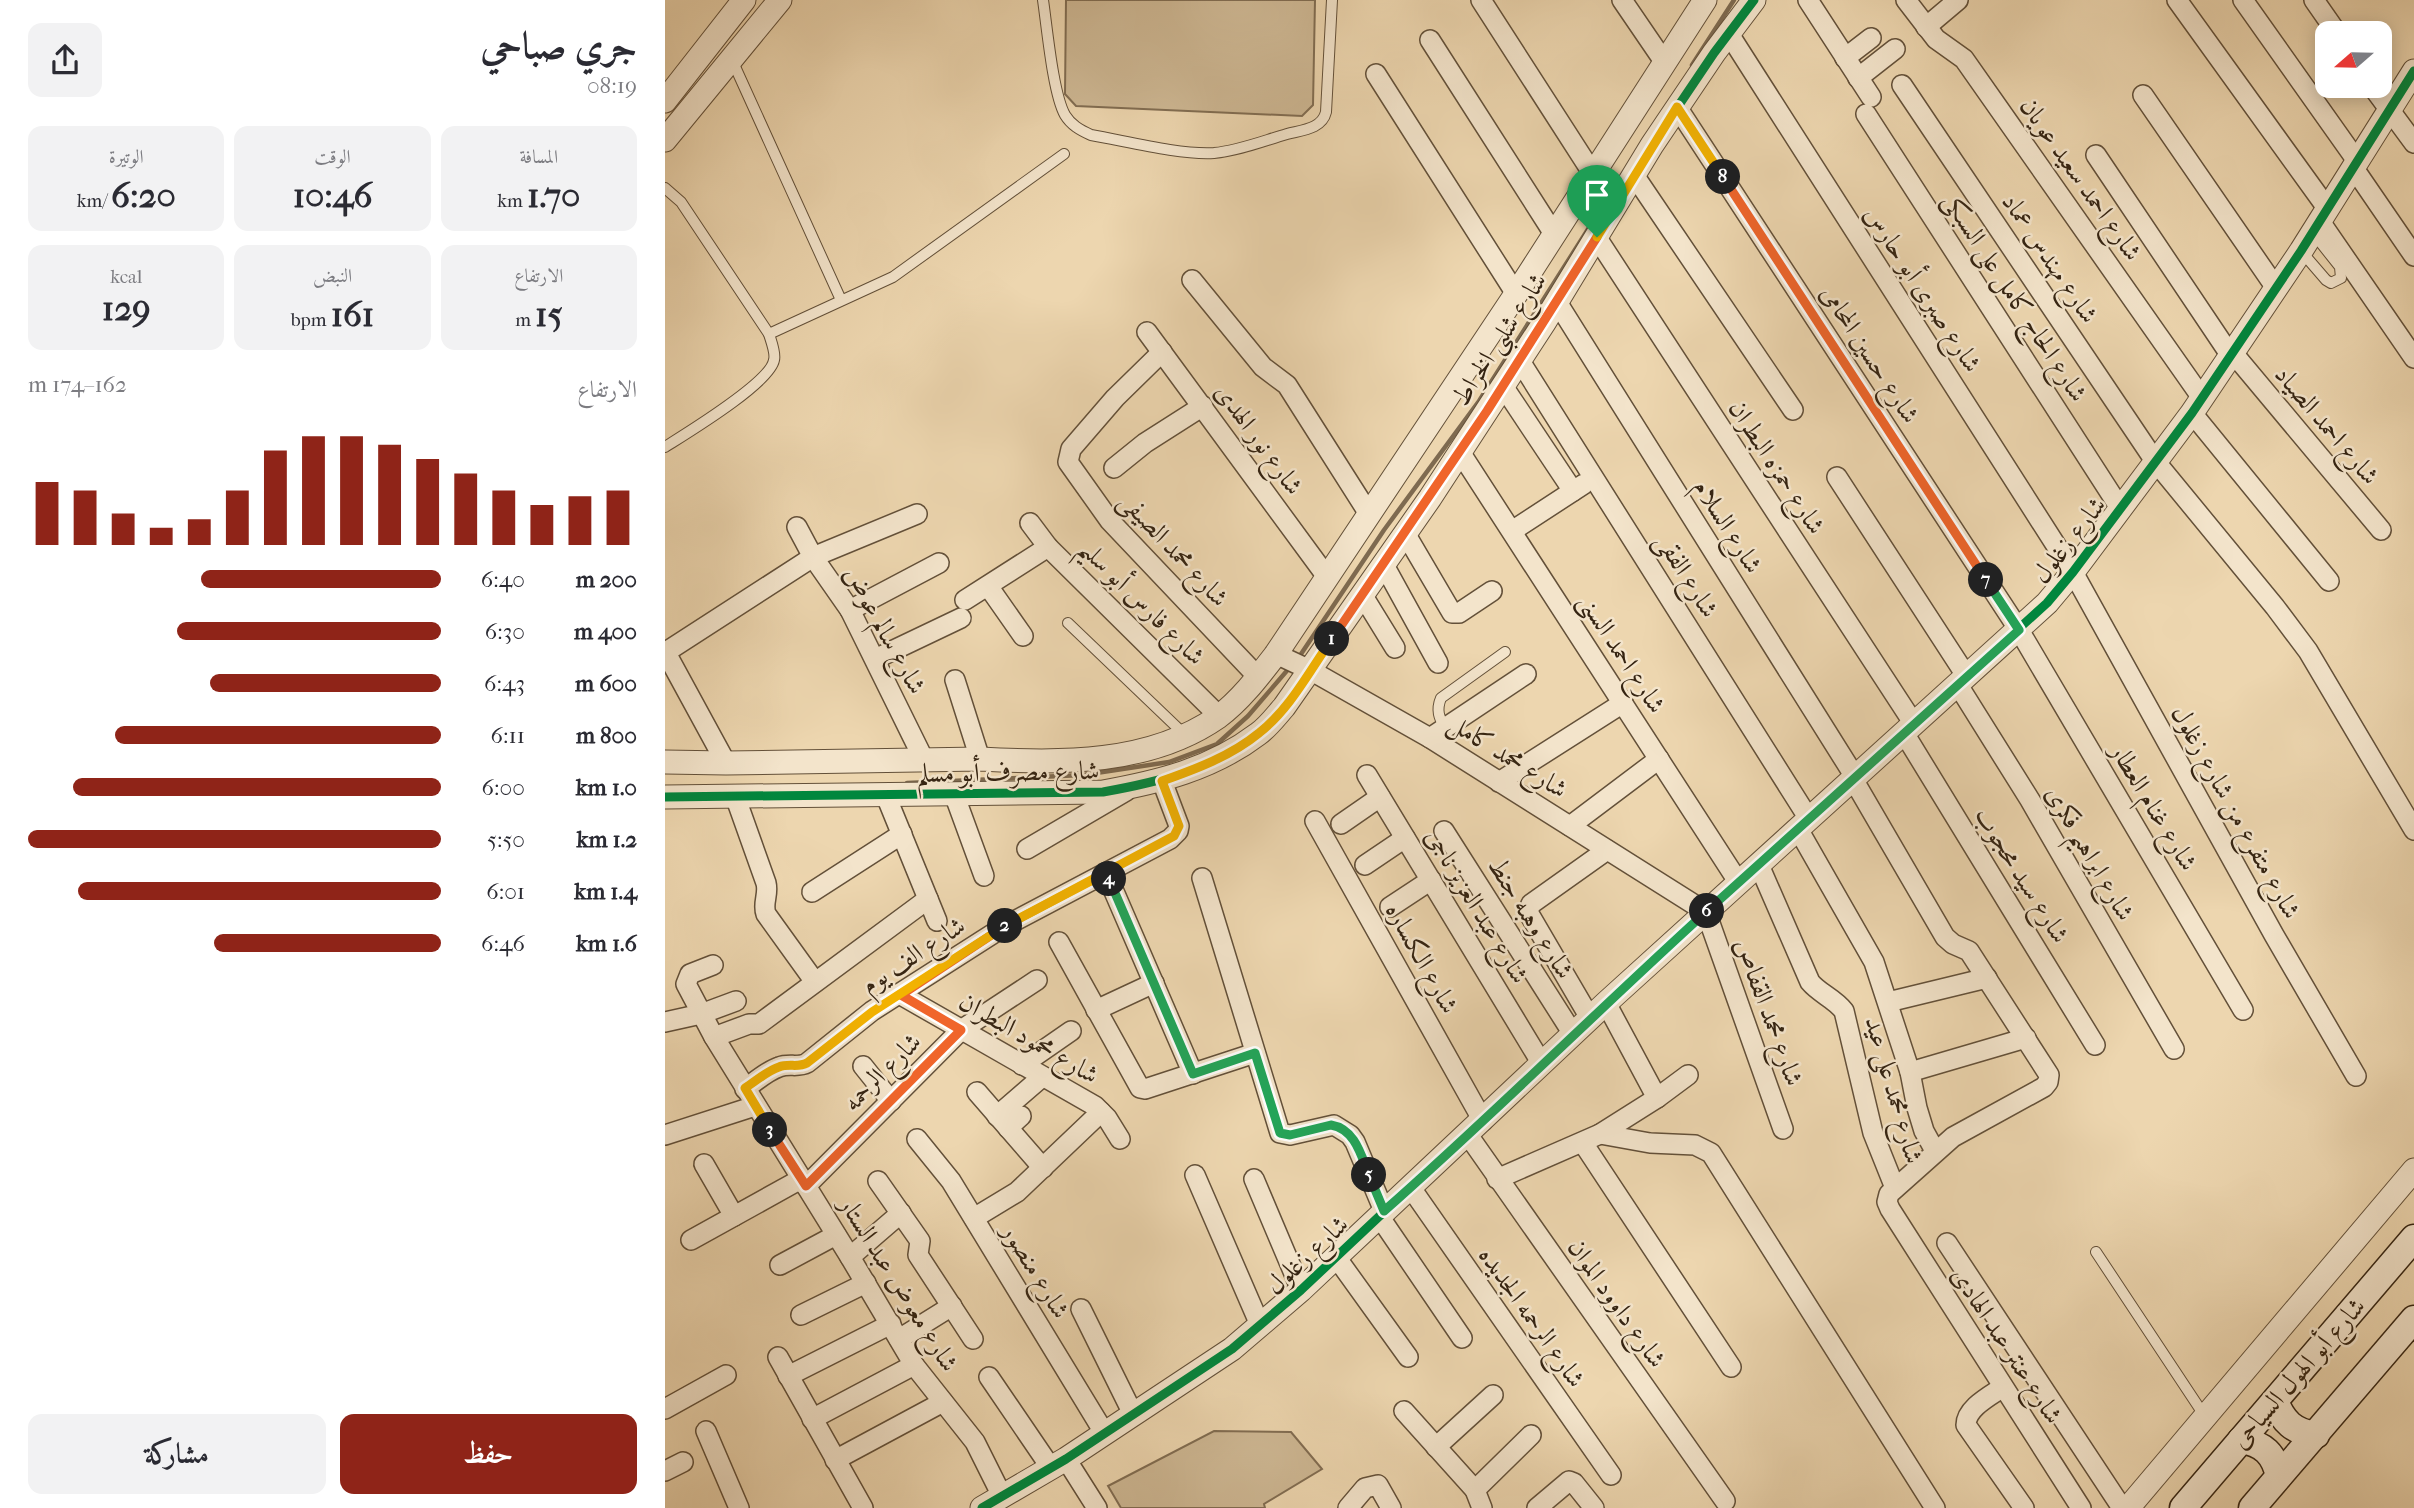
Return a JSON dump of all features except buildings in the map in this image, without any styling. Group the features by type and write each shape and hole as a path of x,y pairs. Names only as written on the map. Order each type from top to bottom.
{"main road":[{"name":"شارع أبو الهول السياحى","path":"2183,1508 2414,1238"},
{"name":"شارع أبو الهول السياحى","path":"2252,1508 2414,1320"},
{"path":"2275,1401 2280,1415 2290,1426 2302,1433 2316,1435"},
{"path":"2241,1440 2255,1443 2267,1450 2276,1462 2279,1476"}],"street":[{"path":"665,140 780,0"},
{"path":"1481,0 1593,174"},
{"path":"1622,0 1665,63"},
{"name":"شارع شلبى الخراط","path":"1293,662 1363,596 1520,360 1677,107 1754,0"},
{"name":"شارع الحاج كامل على السبكى","path":"1808,0 1858,78 1868,105 2120,508"},
{"name":"شارع احمد سعيد عويان","path":"1906,0 1936,39 1964,59 2197,406 2329,581"},
{"path":"1926,27 1958,0"},
{"path":"2177,0 2315,228 2414,358"},
{"path":"2243,0 2414,256"},
{"path":"2314,0 2329,21"},
{"path":"665,101 738,2 755,32"},
{"name":"شارع شلبى الخراط","path":"1293,662 1327,577 1516,294 1702,2"},
{"name":"شارع صبرى أبو حارس","path":"1729,33 2073,572"},
{"path":"1845,58 1871,38"},
{"path":"1430,40 1554,234"},
{"path":"1858,78 1895,49"},
{"name":"شارع زغلول","path":"982,1508 1105,1434 1232,1349 1261,1325 1411,1188 1598,1010 2047,603 2197,406 2315,228 2414,71"},
{"path":"1376,74 1516,294"},
{"name":"شارع مهندس عماد","path":"1902,85 2155,461 2308,651 2414,831"},
{"path":"2143,95 2276,288"},
{"path":"2380,98 2414,143"},
{"name":"شارع حسين المحامى","path":"1677,107 2019,630"},
{"path":"2097,155 2232,354"},
{"path":"1634,175 1793,410"},
{"name":"شارع حمزه البطران","path":"1597,237 1909,729"},
{"path":"1192,280 1263,367 1287,384 1369,514"},
{"name":"شارع السلام","path":"1557,302 1854,778 1945,937 1969,951 2049,1075 2044,1087 1953,1137 1935,1151"},
{"name":"شارع نور الهدى","path":"1147,332 1327,577"},
{"name":"شارع محمد الصيفى","path":"1162,352 1115,398 1071,449 1068,462 1110,521 1258,677"},
{"name":"شارع احمد الصياد","path":"2232,354 2381,530"},
{"name":"شارع الفقى","path":"1520,360 1595,477 1803,824 1879,975 1910,1072 1924,1131 1935,1151"},
{"path":"1503,386 1573,491"},
{"path":"1114,468 1145,443 1203,406"},
{"name":"شارع احمد السنى","path":"1460,452 1739,883"},
{"path":"1512,531 1595,477"},
{"name":"شارع ابراهيم فكرى","path":"1837,477 1962,681 2174,1049"},
{"path":"726,763 665,651 813,558 917,514"},
{"name":"شارع فارس أبو سليم","path":"1030,523 1048,547 1219,716"},
{"name":"شارع سالم عوض","path":"797,527 813,558 850,610 924,760"},
{"path":"1405,533 1452,612 1459,612 1492,591"},
{"path":"875,659 963,609 988,586 1048,547"},
{"path":"850,610 939,563"},
{"path":"1384,565 1439,663"},
{"name":"شارع متفرع من شارع زغلول","path":"2073,572 2274,935 2356,1076"},
{"path":"988,586 1023,636"},
{"path":"1363,596 1395,648"},
{"name":"شارع غنام العطار","path":"2019,630 2243,1010"},
{"name":"شارع مصرف أبو مسلم","path":"665,797 954,794 1148,750 1185,736 1219,716 1258,677 1293,662"},
{"name":"شارع مصرف أبو مسلم","path":"665,762 980,759 1020,779 1103,792 1162,781 1197,769 1230,753 1260,733 1285,707 1293,662"},
{"name":"شارع محمد كامل","path":"1293,662 1438,733 1499,782 1706,912"},
{"path":"1438,733 1526,674"},
{"path":"955,680 980,759"},
{"path":"1499,782 1623,703"},
{"name":"شارع سيد محجوب","path":"1909,729 2095,1045"},
{"path":"1570,826 1659,759"},
{"name":"شارع عبد العزيز ناجى","path":"1367,775 1542,1064"},
{"name":"شارع الف يوم","path":"745,1088 781,1066 807,1063 872,1012 1005,926 1170,839 1179,826 1162,781"},
{"path":"1027,849 1133,787"},
{"path":"954,794 984,876"},
{"path":"735,796 766,883 766,914 815,982"},
{"path":"886,796 937,921"},
{"path":"1341,824 1380,797"},
{"name":"شارع الكساره","path":"1315,821 1475,1128"},
{"name":"شارع وهبه جنط","path":"1444,831 1573,1034"},
{"path":"812,892 902,834"},
{"path":"1365,865 1405,838"},
{"path":"1607,850 1531,904 1528,916 1598,1010 1657,1098"},
{"name":"شارع محمد على عيد","path":"1759,864 1810,982 1844,1011 1873,1133 1895,1188"},
{"path":"1106,873 1193,1074"},
{"path":"1202,878 1280,1133 1290,1135 1334,1125 1350,1135 1357,1146 1381,1214 1462,1338"},
{"path":"1390,907 1431,880"},
{"path":"713,1037 749,1024 759,1024 928,898"},
{"name":"شارع محمد القفاص","path":"1706,912 1783,1129"},
{"path":"1059,942 1140,1088 1145,1089 1255,1053"},
{"name":"شارع معوض عبد الستار","path":"713,965 690,974 687,978 689,991 713,1037 914,1365 975,1442 1002,1496"},
{"path":"1888,1002 1987,978"},
{"name":"شارع الرحمه","path":"691,1240 803,1182 891,1101 961,1030 1037,980"},
{"path":"1096,1010 1154,984"},
{"name":"شارع محمود البطران","path":"901,995 1095,1106 1120,1139"},
{"path":"665,1021 701,1014 736,1001"},
{"path":"1022,1065 1071,1031"},
{"path":"1910,1072 2026,1038"},
{"path":"863,1066 891,1101"},
{"path":"1497,1179 1591,1138 1657,1098 1688,1075"},
{"path":"1008,1120 1042,1077"},
{"path":"977,1092 1008,1120 1043,1168"},
{"path":"665,1135 755,1106"},
{"path":"974,1218 1017,1192 1101,1112"},
{"name":"شارع داوود الموان","path":"1475,1128 1497,1179 1725,1501"},
{"path":"1591,1138 1731,1367"},
{"path":"1591,1138 1695,1145 1711,1153 1935,1508"},
{"name":"شارع منصور","path":"917,1139 951,1181 1105,1434"},
{"path":"1895,1188 1935,1151"},
{"path":"705,1164 734,1216"},
{"path":"2128,1508 2414,1170"},
{"path":"1195,1175 1261,1325"},
{"path":"1254,1179 1301,1290"},
{"path":"878,1181 920,1241 918,1255 973,1339"},
{"name":"شارع الرحمه الجديده","path":"1411,1188 1611,1475"},
{"name":"شارع عنتر عبد الهادى","path":"1895,1188 1889,1194 1887,1202 1890,1209 2081,1508"},
{"path":"850,1257 901,1213"},
{"path":"780,1265 836,1235"},
{"path":"1947,1243 2122,1508"},
{"path":"1336,1257 1408,1357"},
{"path":"801,1315 866,1283"},
{"path":"788,1376 952,1306"},
{"path":"1081,1309 1133,1414"},
{"path":"778,1357 863,1508"},
{"path":"812,1419 914,1365"},
{"path":"665,1409 726,1375"},
{"path":"989,1377 1097,1508"},
{"path":"2003,1387 1970,1411 1966,1425 2024,1508"},
{"path":"1436,1447 1493,1395"},
{"path":"835,1460 943,1402"},
{"path":"1404,1411 1478,1499 1531,1435"},
{"path":"706,1431 740,1508"},
{"path":"1537,1508 1569,1481 1574,1483 1594,1508"},
{"path":"1348,1508 1365,1488 1378,1485 1391,1508"}],"lane":[{"path":"1043,0 1059,100 1070,122 1091,135 1212,153 1237,149 1312,127 1323,120 1327,112 1332,0"},
{"path":"731,59 841,300"},
{"path":"769,334 893,277 1063,154"},
{"path":"665,188 681,202 769,334 775,359 769,371 724,409 665,447"},
{"path":"1068,623 1185,736"},
{"path":"1438,733 1438,706 1441,698 1505,652"},
{"path":"2097,1252 2205,1417"}],"shaded area":[{"path":"1066,0 1315,0 1313,105 1302,116 1076,106 1065,94"},
{"path":"1214,1431 1291,1432 1322,1469 1264,1504 1265,1508 1121,1508 1108,1486"}],"waterway":[{"path":"1692,65 1734,0"},
{"path":"1297,660 1384,530 1479,401 1590,226"},
{"path":"907,783 1083,775 1169,762 1217,744 1248,716 1291,666"}],"cycle path":[{"path":"665,797 1103,792 1144,784 1204,765 1258,734 1284,707 1430,498 1544,323 1652,145 1714,53 1754,0"},
{"path":"982,1508 1066,1459 1232,1349 1301,1290 1606,1003 2047,603 2192,413 2301,251 2414,71"}],"route":[{"path":"1597,237 1430,498 1285,707 1260,733 1230,753 1197,769 1162,781 1179,826 1170,839 1106,873 1005,926 901,995 961,1030 806,1186 745,1088 781,1066 807,1063 872,1012 1005,926 1055,899 1106,873 1193,1074 1255,1053 1280,1133 1290,1135 1334,1125 1350,1135 1384,1211 1606,1003 2019,630 1677,107 1597,237"}]}
